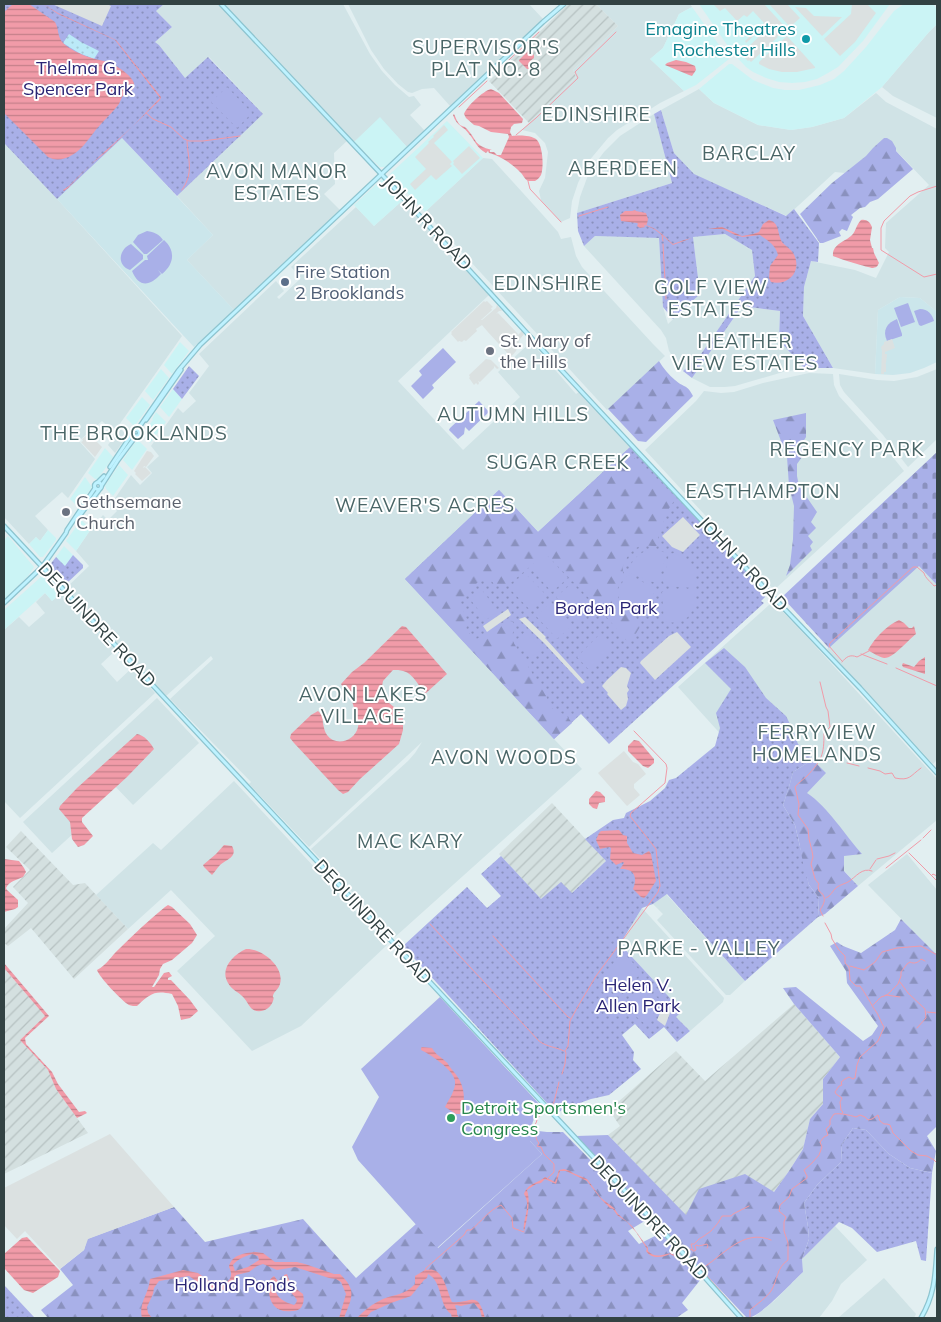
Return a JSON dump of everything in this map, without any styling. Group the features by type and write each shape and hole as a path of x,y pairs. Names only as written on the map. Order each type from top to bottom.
{"main road":[{"name":"JOHN R ROAD","path":"221,4 382,174 937,773"},
{"path":"134,435 132,431 137,430 178,371 181,370 200,345 564,4"},
{"path":"4,603 42,566 97,489 101,488 102,479 134,435 138,435 137,430"},
{"path":"97,489 96,484 100,484"},
{"name":"DEQUINDRE ROAD","path":"4,526 682,1252 741,1318"},
{"path":"921,1318 930,1301 933,1289 937,1249"}],"shaded area":[{"path":"13,4 29,4 55,22 60,38 66,46 83,55 108,62 133,80 133,89 123,95 117,107 84,145 63,159 48,157 4,113 4,12"},
{"path":"43,4 116,40 161,97 133,126 160,98 115,40 58,14"},
{"path":"52,4 107,4 111,6 102,26"},
{"name":"AVON MANOR ESTATES","path":"164,4 217,4 347,141 334,153 335,184 324,194 340,210 234,310 187,260 213,235 177,196 263,114 209,57 185,78 155,42 172,27 156,11"},
{"path":"225,4 343,4 370,54 382,71 409,97 414,96 421,105 410,115 425,131 407,147 380,118 354,142"},
{"path":"348,4 529,4 543,19 450,106 434,88 422,89 412,93 398,84 384,69 371,50"},
{"path":"568,4 596,4 618,26 573,70 576,77 529,123 489,81"},
{"name":"EDINSHIRE","path":"596,4 690,4 692,7 679,14 663,48 650,59 684,91 660,103 617,130 608,138 588,162 578,183 572,201 570,218 561,222 541,200 539,191 545,178 548,152 545,143 535,133 522,130 576,77 573,70 618,26"},
{"path":"699,4 890,4 863,41 838,67 817,79 792,83 766,78 746,67 732,52"},
{"path":"713,4 764,4 787,29 777,36 751,62 748,61 740,53 770,26 767,24 746,43 745,41 764,23 753,11 747,17 744,15 737,21 725,8 720,11"},
{"path":"769,4 787,4 800,18 790,27"},
{"path":"852,4 867,4 876,13 855,42 840,56 824,39 851,14"},
{"path":"904,4 933,4 937,9 937,24 882,87 844,118 812,127 791,130 758,125 714,103 699,89 729,64 732,64 753,80 773,88 799,90 820,85 834,79 844,71 866,47 894,11"},
{"path":"692,7 729,59 696,85 684,91 650,59 663,48 679,14"},
{"path":"795,7 806,8 814,16 842,17 822,36"},
{"path":"937,24 937,118 893,96 882,87"},
{"path":"787,36 815,68 797,72 782,72 759,64"},
{"path":"528,51 534,55 534,58 530,61 532,66 527,69 519,60"},
{"path":"676,60 695,66 696,70 692,76 665,65"},
{"path":"491,89 499,93 523,119 522,123 514,124 511,127 510,132 512,136 531,137 538,142 542,156 542,167 541,175 535,181 528,181 509,163 488,151 486,153 483,151 459,124 467,129 476,142 492,150 490,152 501,155 509,137 508,134 491,132 474,125 464,114 476,99"},
{"path":"699,89 714,103 758,125 791,130 812,127 844,118 876,93 886,102 937,129 937,312 920,298 900,297 878,310 875,374 833,368 803,316 804,287 811,261 855,270 876,278 889,252 885,248 886,223 929,185 884,138 866,157 845,173 835,172 787,216 694,175 674,153 661,110"},
{"name":"ABERDEEN","path":"654,114 672,183 577,213 580,197 587,178 604,152 620,136"},
{"path":"380,117 407,147 385,167 380,167 354,142"},
{"path":"447,121 483,158 425,212 390,174"},
{"path":"444,125 448,130 434,143 452,162 450,164 452,166 436,180 431,175 415,190 410,184 426,169 415,157"},
{"path":"133,126 106,152 90,165"},
{"path":"122,138 213,235 187,260 234,310 194,347 57,199"},
{"path":"4,143 182,336 114,432 102,421 79,441 95,459 68,498 62,492 35,516 48,530 40,541 36,537 29,544 4,517"},
{"path":"469,146 480,158 462,174 453,164 453,161"},
{"name":"EDINSHIRE","path":"483,158 492,159 558,232 561,239 571,237 576,256 582,267 665,356 607,410 425,212"},
{"path":"90,165 68,188 63,190 69,186"},
{"path":"382,179 402,201 374,226 354,205"},
{"path":"402,201 489,295 398,381 463,450 520,397 498,372 531,342 576,394 579,392 630,447 538,532 499,490 405,579 582,769 395,937 311,849 408,761 422,742 309,847 249,784 251,782 170,699 213,659 211,656 166,696 66,588 89,566 76,551 91,529 103,515 108,520 117,511 111,504 131,475 140,485 152,473 147,467 159,456 151,446 178,408 183,413 196,401 189,393 209,366 199,354 276,281 284,291 277,297 279,299 301,278 291,267 356,207 374,226"},
{"path":"635,210 646,213 648,219 646,225 657,230 673,244 692,238 673,245 660,233 648,226 644,225 645,227 640,228 637,226 637,223 621,221 620,215 625,211"},
{"path":"769,220 773,221 777,226 780,239 793,252 796,263 796,268 791,277 777,283 771,282 769,278 770,266 778,255 777,251 760,235 743,237 723,229 708,229 722,227 742,236 759,232 763,224"},
{"path":"861,220 868,221 872,227 870,240 879,263 875,268 833,256 835,249 852,235"},
{"name":"GOLF VIEW ESTATES","path":"725,234 752,250 755,276 701,354 683,371 669,351 666,338 661,330 584,246 595,236 659,238 663,307 668,324 700,294 693,237"},
{"path":"900,297 920,298 937,312 937,362 910,373 893,375 875,374 878,310"},
{"path":"484,301 487,301 493,307 482,320 496,308 497,305 502,311 499,311 496,314 498,313 518,334 517,336 521,330 524,334 511,357 482,325 466,341 458,342 451,334"},
{"name":"HEATHER VIEW ESTATES","path":"742,306 780,311 779,340 804,368 725,387 710,387 692,378"},
{"path":"892,339 895,348 885,352 887,354 886,372 881,374 881,347 884,342"},
{"path":"180,342 189,351 172,374 164,365"},
{"path":"486,359 491,360 499,368 497,369 494,366 480,382 478,381 478,385 476,383 474,385 469,375"},
{"path":"161,369 169,378 153,400 145,391"},
{"path":"937,369 937,439 908,467 883,435 844,392 840,385 839,374 894,381 917,377"},
{"name":"EASTHAMPTON","path":"809,373 833,374 834,385 839,396 880,441 904,471 774,590 645,450 704,391 734,392 763,383"},
{"path":"173,389 182,399 169,417 160,407"},
{"path":"142,397 150,405 136,424 133,425 126,418"},
{"path":"156,412 166,422 150,443 142,434 153,420"},
{"path":"120,428 127,436 115,453 108,445"},
{"path":"87,435 90,435 102,447 95,457 81,442"},
{"path":"138,440 147,449 132,470 123,460"},
{"path":"105,448 113,457 98,479 95,479 88,473"},
{"path":"147,451 151,452 154,456 146,467 144,466 143,468 145,467 151,473 142,481 134,471"},
{"path":"119,465 128,475 113,496 105,486"},
{"path":"85,477 92,487 78,507 70,499"},
{"path":"683,517 700,535 683,552 672,547 662,536"},
{"path":"81,520 91,529 76,551 66,541"},
{"path":"48,530 56,540 43,557 40,557 29,544 36,537 40,541"},
{"path":"8,536 34,567 28,576 4,599 4,540"},
{"path":"64,546 73,555 65,567 56,557"},
{"path":"919,565 937,583 937,760 933,764 827,649"},
{"path":"42,576 60,594 52,601 45,593 4,630 4,610"},
{"path":"45,593 52,601 62,593 116,650 101,664 117,682 132,668 155,693 20,818 4,801 4,630 19,617 29,627 45,613 36,602"},
{"path":"775,604 937,779 937,820 858,886 678,687 769,605"},
{"path":"508,609 511,615 487,632 483,626"},
{"path":"525,617 546,637 585,682 582,684 519,619"},
{"path":"899,620 909,628 914,626 916,634 888,657 880,657 868,650 881,633"},
{"path":"402,626 406,627 447,674 426,693 412,676 404,671 393,670 383,681 381,692 384,699 399,711 403,718 403,730 399,744 348,792 343,794 294,743 290,738 291,734 318,711 322,715 326,733 331,739 345,741 353,736 358,727 358,720 351,696 341,684"},
{"path":"677,632 691,647 655,680 640,663 669,636"},
{"path":"925,657 925,674 902,665 903,663 914,667"},
{"path":"621,667 626,668 631,673 627,686 629,690 627,693 628,699 626,706 621,710 602,686"},
{"path":"157,698 199,743 133,805 113,784 83,806 75,832 52,853 23,822"},
{"path":"137,734 147,740 154,749 127,777 82,818 82,822 93,836 84,845 78,847 72,839 70,822 59,809 60,806 77,788"},
{"path":"634,740 639,741 654,759 654,763 648,768 643,766 628,751 628,746"},
{"path":"624,751 646,774 634,784 634,788 640,795 627,806 598,773"},
{"path":"234,781 387,945 301,1026 252,1051 177,971 215,936 171,890 128,929 96,895 153,843 161,850"},
{"path":"596,791 605,797 605,802 599,803 597,809 589,804 589,799"},
{"path":"552,803 606,861 572,893 541,899 499,854"},
{"path":"619,830 623,835 627,836 627,843 633,853 642,855 649,851 651,854 656,881 644,898 633,889 634,874 629,870 620,869 624,863 616,865 610,859 611,848 600,849 596,840 601,831"},
{"path":"21,831 73,885 85,883 128,929 74,979 31,928 8,946 4,943 4,929 28,903 13,887 30,870 6,847"},
{"path":"224,845 232,846 234,853 212,875 203,865"},
{"path":"907,854 937,890 937,953 868,885"},
{"path":"4,859 19,861 26,872 23,877 11,882 7,886 7,890 18,900 18,907 4,912"},
{"name":"PARKE - VALLEY","path":"666,894 745,981 730,995 726,995 657,920 663,914 653,904"},
{"path":"168,905 190,924 197,935 192,943 172,960 163,964 152,987 154,987 164,973 169,972 172,976 168,980 171,980 198,1011 190,1018 181,1020 178,1006 172,994 156,993 137,1006 130,1005 111,989 97,970"},
{"path":"642,908 724,998 723,1002 690,1031 676,1017 682,1011 620,944"},
{"path":"246,949 252,949 270,959 281,977 280,985 274,993 271,1004 264,1010 257,1011 251,1008 245,999 232,988 225,975 231,960"},
{"path":"4,963 49,1016 25,1038 26,1044 52,1072 58,1084 79,1112 85,1111 87,1113 77,1118 56,1089 48,1070 20,1040 45,1016 4,968"},
{"path":"4,968 45,1016 20,1040 48,1070 56,1089 88,1133 4,1174"},
{"path":"665,1002 671,1004 672,1008 665,1026 657,1020"},
{"path":"794,1004 840,1057 823,1079 823,1104 810,1119 803,1149 774,1192 686,1216 608,1135 620,1126 609,1110 676,1051 705,1081"},
{"path":"422,1047 432,1048 448,1063 460,1080 464,1095 460,1114 456,1114 445,1107 454,1088 454,1077 441,1063 421,1050"},
{"path":"110,1134 174,1207 88,1239 84,1250 60,1269 25,1231 17,1239 4,1225 4,1188"},
{"path":"564,1169 587,1179 601,1198 632,1226 648,1248 650,1253 659,1255 671,1253 676,1256 684,1251 676,1257 670,1254 654,1257 648,1254 647,1249 636,1232 601,1199 587,1181 566,1171 560,1171 556,1184 545,1179 527,1190 529,1205 524,1232 527,1208 524,1194 526,1190 545,1177 555,1182 559,1170"},
{"path":"835,1226 867,1260 841,1284 832,1301 819,1318 753,1318 774,1301 803,1272 802,1259"},
{"path":"27,1237 60,1271 58,1277 33,1293 24,1290 4,1268 4,1254 22,1238"},
{"path":"255,1252 263,1253 275,1262 297,1262 334,1274 340,1274 346,1280 351,1290 351,1300 344,1318 339,1318 346,1294 341,1282 295,1267 277,1270 263,1264 249,1272 236,1275 232,1286 222,1290 203,1286 189,1276 159,1281 154,1288 147,1307 148,1313 152,1318 142,1318 141,1308 150,1279 183,1270 198,1273 209,1281 224,1284 231,1277 229,1267 232,1260 239,1255","holes":["252,1254 258,1256 259,1260 248,1267 235,1271 233,1265 239,1259"]},
{"path":"425,1270 432,1270 440,1275 452,1302 476,1301 482,1309 485,1318 482,1318 480,1310 474,1303 461,1306 456,1305 459,1318 452,1318 444,1305 436,1282 428,1274 427,1278 411,1296 371,1312 366,1318 357,1318 379,1301 408,1290 415,1284 415,1276"},
{"path":"287,1274 291,1285 303,1294 304,1300 300,1308 296,1310 282,1311 270,1299 269,1282 274,1276 278,1281 277,1295 294,1305 297,1300 288,1289 284,1279 284,1275"},
{"path":"884,1278 916,1314 914,1318 838,1318"}],"green space":[{"name":"Thelma G. Spencer Park","path":"4,4 164,4 156,11 172,27 155,42 185,78 208,57 263,114 177,196 122,138 57,199 4,143"},
{"path":"227,87 252,113 237,128 211,102"},
{"path":"661,110 674,153 694,174 786,216 794,209 819,243 818,262 811,261 804,287 803,316 833,368 804,368 779,340 780,311 742,306 692,378 683,371 701,354 755,276 752,250 725,234 693,237 700,294 673,319 663,307 659,238 595,236 584,246 578,231 577,213 672,183 654,114"},
{"path":"884,138 892,141 896,151 913,169 878,199 851,215 853,217 847,231 842,229 839,232 841,236 820,243 800,214 832,183 866,156"},
{"path":"147,231 160,236 163,240 147,254 144,254 133,242 138,235"},
{"path":"164,240 172,253 169,266 162,274 158,270 161,274 153,281 141,283 132,271 145,260 148,260 147,256"},
{"path":"131,244 143,255 143,259 130,270 123,265 121,257 124,249"},
{"path":"908,303 915,322 901,327 894,308"},
{"path":"920,309 929,312 934,321 919,325 914,311"},
{"path":"897,319 902,336 887,341 886,327"},
{"path":"443,348 456,362 432,385 434,388 423,399 411,386 422,375 419,371"},
{"path":"659,361 664,369 687,388 693,396 646,442 638,441 608,409"},
{"path":"189,366 199,376 182,399 173,389"},
{"path":"479,401 489,412 469,431 465,427 464,434 458,439 449,430 450,428"},
{"path":"806,413 806,437 801,445 802,457 797,464 797,476 799,486 817,512 811,522 816,528 808,536 813,542 810,546 812,550 786,576 790,565 793,539 794,506 789,486 787,457 773,420"},
{"name":"Borden Park","path":"630,447 759,584 756,587 765,597 761,601 764,603 609,744 581,714 554,739 405,579 499,490 538,532"},
{"path":"627,450 674,501 662,519 666,526 659,533 659,543 657,546 643,545 637,548 629,554 624,563 624,576 618,586 618,596 625,610 637,619 641,625 634,640 629,642 625,639 605,615 546,553 507,586 496,586 490,580 483,579 472,588 460,603 468,622 466,629 475,640 507,620 512,621 514,624 512,640 546,696 551,708 567,716 572,723 554,739 405,579 499,490 538,532"},
{"path":"937,452 937,583 919,566 829,648 782,597"},
{"path":"652,549 667,553 659,580 656,583 629,573 631,564 636,557"},
{"path":"674,553 685,559 692,566 695,576 694,588 666,586 663,582 669,554"},
{"path":"546,554 568,578 552,592 530,568"},
{"path":"73,555 83,565 83,568 66,584 49,566 56,557 65,566"},
{"path":"525,573 547,596 531,611 509,588"},
{"path":"627,575 654,587 655,591 642,616 628,610 621,600 620,588"},
{"path":"572,583 594,607 578,621 556,597"},
{"path":"482,590 498,611 486,620 470,599"},
{"path":"665,590 694,590 695,598 692,611 684,620 672,623 664,621 662,592"},
{"path":"551,602 573,625 557,639 536,616"},
{"path":"526,631 542,649 530,658 515,641"},
{"path":"600,634 614,649 590,671 577,657"},
{"name":"Helen V. Allen Park","path":"724,648 745,667 766,698 786,716 798,744 814,761 793,772 783,805 795,825 809,885 819,898 818,917 745,981 667,894 653,904 642,908 620,944 682,1011 676,1017 690,1031 677,1042 664,1027 649,1039 635,1024 622,1035 634,1052 633,1060 641,1069 609,1095 563,1109 557,1114 403,946 467,887 487,908 501,896 481,874 501,856 541,899 561,882 572,893 606,861 585,839 613,820 624,818 626,813 650,801 665,788 669,780 676,778 715,746 720,728 716,713 731,689 705,663"},
{"path":"814,761 826,773 807,793 829,813 862,854 844,856 844,871 858,886 825,914 818,917 819,898 809,885 795,825 783,805 793,772"},
{"path":"901,919 937,953 937,1126 927,1136 936,1151 932,1173 910,1168 889,1154 866,1130 853,1128 842,1144 841,1162 817,1185 804,1203 809,1239 802,1259 803,1272 768,1306 747,1318 576,1136 608,1135 686,1215 699,1189 745,1174 774,1192 803,1149 810,1119 823,1104 823,1079 840,1057 794,1004 783,988 796,987 863,1041 872,1035 878,1026 847,983 846,971 830,946 837,942 861,953 895,930"},
{"path":"622,951 642,973 633,980 623,984 609,980 604,976"},
{"name":"Helen V. Allen Park","path":"642,992 654,995 662,1002 645,1024 625,1007 631,997"},
{"name":"Detroit Sportsmen's Congress","path":"440,997 542,1107 533,1123 530,1141 542,1154 437,1248 358,1160 352,1147 379,1097 361,1069"},
{"path":"853,1128 866,1130 889,1154 910,1168 932,1173 926,1261 921,1260 916,1241 877,1252 852,1228 839,1222 802,1259 809,1239 804,1203 817,1185 841,1162 842,1144"},
{"name":"Holland Ponds","path":"530,1130 563,1132 648,1219 628,1231 639,1244 661,1233 701,1279 682,1303 688,1310 676,1318 48,1318 41,1310 73,1285 60,1269 84,1250 87,1239 174,1207 205,1242 303,1219 356,1278 416,1224 438,1248 542,1154 530,1141"},
{"path":"4,1285 34,1317 35,1318 4,1318"}],"sand":[{"path":"69,34 99,51 94,59 79,53 63,43"}],"waterway":[{"path":"496,72 539,32"},
{"path":"516,135 578,78 575,72 616,32"},
{"path":"459,107 487,81"},
{"path":"146,113 153,119 171,127 189,141 240,136"},
{"path":"182,190 186,184 189,172 187,141"},
{"path":"528,181 530,189 561,222"},
{"path":"937,186 910,196 884,221 881,228 881,250 924,277 937,274"},
{"path":"579,216 608,207"},
{"path":"662,235 663,241"},
{"path":"663,244 666,299"},
{"path":"842,661 829,646 830,643 913,567 917,567 924,573 934,586 937,585"},
{"path":"842,662 848,656 857,657 869,651"},
{"path":"861,654 887,664"},
{"path":"896,668 937,686"},
{"path":"820,682 828,711 830,727 824,733 823,752 819,761 795,787 799,804 798,815 808,829 813,857 811,864 815,879 819,884 819,891 824,897 820,910 823,916"},
{"path":"562,1074 565,1064 565,1051 568,1046 570,1021 596,976 658,892 660,886 656,849 630,816 665,783 667,768 666,764 634,731"},
{"path":"847,763 859,766"},
{"path":"868,768 885,774 892,773 895,778 904,779 910,777 921,768"},
{"path":"923,838 931,830"},
{"path":"886,868 921,840"},
{"path":"877,859 895,853"},
{"path":"909,853 937,881"},
{"path":"870,869 876,860"},
{"path":"826,898 837,887 848,882 862,871 872,871"},
{"path":"932,875 937,876"},
{"path":"825,923 832,939 845,956 845,963 849,967 850,980 856,986 860,986 877,1012 884,1027 878,1041 860,1057 855,1078 849,1077 845,1079 835,1092 842,1098 840,1102 843,1112 841,1114"},
{"path":"430,924 539,1041 564,1051"},
{"path":"493,936 570,1018"},
{"path":"850,966 864,970 875,962 882,952 897,948 921,946 937,955"},
{"path":"873,1005 898,984 901,972 907,964 910,962 916,963 921,959 925,961"},
{"path":"900,982 908,993 925,1009 926,1018 917,1028"},
{"path":"886,995 900,997"},
{"path":"927,1012 937,1013"},
{"path":"552,1106 559,1082"},
{"path":"544,1113 538,1117 533,1127 537,1130 536,1137 539,1143 537,1146 541,1147 544,1154 554,1164 554,1172 547,1179"},
{"path":"750,1318 750,1310 771,1291 779,1270 788,1260 788,1243 784,1231 786,1217 779,1211 780,1205 789,1197 792,1189 807,1178 804,1170 819,1155 822,1147 820,1142 828,1135 826,1129 830,1125 830,1120 834,1114 856,1117 860,1115 868,1120 878,1115 880,1121 890,1125 893,1133 911,1151 918,1155 927,1156 937,1163"},
{"path":"425,1271 467,1230 471,1230 489,1213 501,1205 512,1218 513,1228 524,1232"},
{"path":"693,1251 691,1244 694,1244 711,1231 722,1216 731,1216 749,1206"},
{"path":"701,1269 742,1240 761,1237 771,1240"},
{"path":"694,1251 696,1250 696,1245 707,1244 707,1248"},
{"path":"684,1250 693,1250"},
{"path":"702,1270 744,1318"}],"place":[{"name":"Emagine Theatres Rochester Hills","path":"806,39"},
{"name":"Fire Station 2 Brooklands","path":"285,282"},
{"name":"St. Mary of the Hills","path":"490,351"},
{"name":"Gethsemane Church","path":"66,512"},
{"name":"Detroit Sportsmen's Congress","path":"451,1118"}],"district":[{"name":"SUPERVISOR'S PLAT NO. 8","path":"486,58"},
{"name":"EDINSHIRE","path":"596,114"},
{"name":"BARCLAY","path":"749,153"},
{"name":"ABERDEEN","path":"623,168"},
{"name":"AVON MANOR ESTATES","path":"277,182"},
{"name":"EDINSHIRE","path":"548,283"},
{"name":"GOLF VIEW ESTATES","path":"711,298"},
{"name":"HEATHER VIEW ESTATES","path":"745,352"},
{"name":"AUTUMN HILLS","path":"513,414"},
{"name":"THE BROOKLANDS","path":"134,433"},
{"name":"REGENCY PARK","path":"847,449"},
{"name":"SUGAR CREEK","path":"558,462"},
{"name":"EASTHAMPTON","path":"763,491"},
{"name":"WEAVER'S ACRES","path":"425,505"},
{"name":"AVON LAKES VILLAGE","path":"363,705"},
{"name":"FERRYVIEW HOMELANDS","path":"817,743"},
{"name":"AVON WOODS","path":"504,757"},
{"name":"MAC KARY","path":"410,841"},
{"name":"PARKE - VALLEY","path":"699,948"}]}
